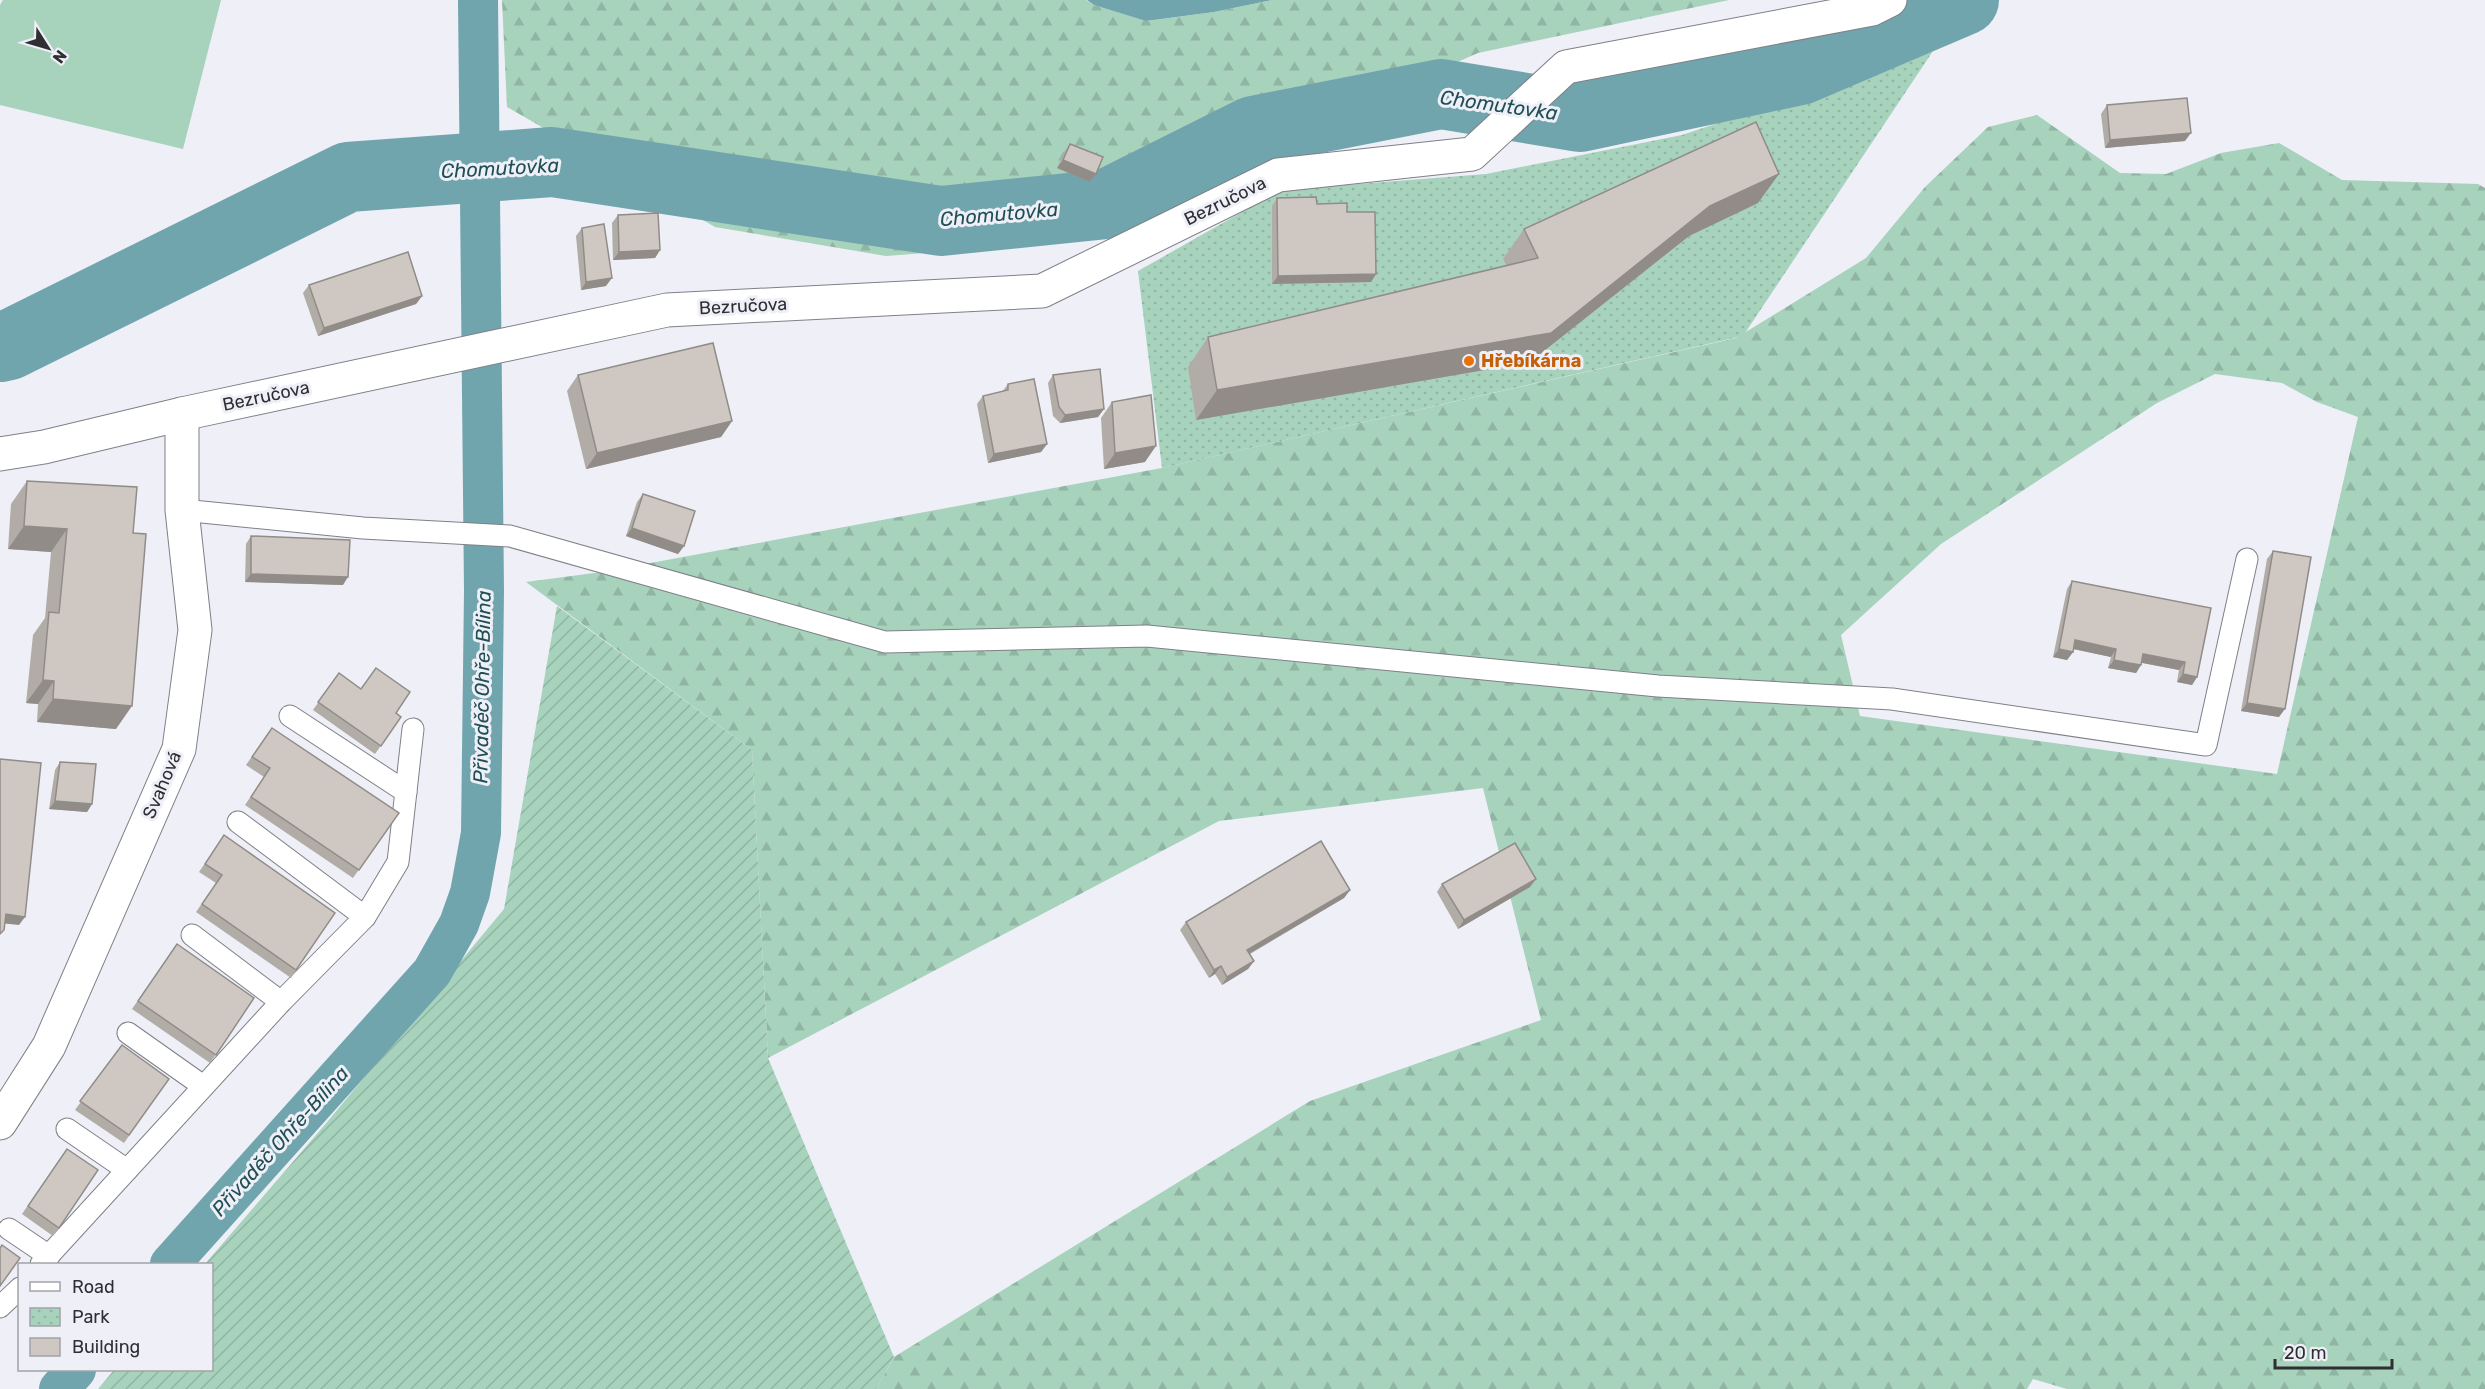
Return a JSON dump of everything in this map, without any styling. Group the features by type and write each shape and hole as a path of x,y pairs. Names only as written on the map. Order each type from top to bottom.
{"street":[{"name":"Bezručova","path":"0,454 44,447 182,414 668,310 1042,291 1278,175 1472,154 1566,67 1872,9 1890,0"},
{"name":"Svahová","path":"0,1123 49,1046 178,749 195,630 182,510 182,414"}],"lane":[{"path":"182,510 363,528 510,536 885,642 1147,636 1659,686 1892,699 2206,744 2247,559"},
{"path":"290,716 406,792"},
{"path":"9,1229 45,1260 281,1002 365,917 398,862 413,729"},
{"path":"238,822 365,917"},
{"path":"192,935 281,1002"},
{"path":"128,1033 203,1086"},
{"path":"67,1129 127,1170"},
{"path":"0,1307 18,1290"}],"green space":[{"path":"3,0 221,0 183,149 0,105 0,5"},
{"path":"502,0 1086,0 1094,5 1147,21 1214,12 1272,0 1729,0 1478,53 1042,244 886,256 715,227 507,107"},
{"path":"1933,51 1743,336 1162,468 1138,271 1281,190 1486,174 1682,135"},
{"path":"2037,115 2120,173 2166,174 2221,153 2279,143 2342,180 2478,184 2485,188 2485,1389 2067,1389 2033,1379 2027,1389 876,1389 894,1357 1310,1101 1541,1020 1483,788 1219,821 768,1058 752,750 526,582 602,572 1162,468 1736,338 1866,258 1925,187 1988,127","holes":["2215,374 2282,383 2317,402 2358,417 2277,774 1860,716 1841,635 1941,544 2157,403"]},
{"path":"557,606 752,750 768,1058 894,1357 876,1389 98,1389 113,1371 213,1371 213,1263 206,1263 328,1121 504,909"}],"water":[{"path":"1087,0 1272,0 1214,12 1146,21 1094,5"}],"building":[{"path":"2187,98 2191,133 2110,140 2107,105"},
{"path":"1756,122 1779,174 1710,206 1551,333 1217,390 1208,337 1538,258 1524,229"},
{"path":"1070,144 1103,157 1096,174 1063,160"},
{"path":"1316,197 1317,204 1347,203 1347,212 1375,212 1376,274 1278,276 1277,198"},
{"path":"658,213 660,250 619,252 618,215"},
{"path":"604,224 612,278 586,282 582,228"},
{"path":"408,252 422,296 324,328 309,285"},
{"path":"713,343 732,421 597,453 578,375"},
{"path":"1100,369 1104,409 1065,415 1059,407 1053,375"},
{"path":"1034,379 1047,444 994,454 983,396 1008,390 1008,384"},
{"path":"1151,395 1156,446 1115,453 1112,402"},
{"path":"27,481 137,487 133,533 146,534 132,706 53,699 54,681 43,680 49,612 59,613 67,529 24,526"},
{"path":"643,494 695,511 684,546 632,528"},
{"path":"251,536 350,540 348,577 251,574"},
{"path":"2273,551 2311,557 2285,709 2247,703"},
{"path":"2072,581 2211,608 2197,677 2183,674 2185,662 2143,654 2141,665 2114,660 2116,649 2075,640 2073,652 2059,649"},
{"path":"376,668 410,692 396,713 401,717 381,746 318,702 339,673 361,689"},
{"path":"272,728 399,813 359,870 251,797 270,768 252,757"},
{"path":"0,759 41,763 25,917 6,914 4,930 0,934"},
{"path":"60,762 96,764 92,804 55,801"},
{"path":"224,835 335,913 296,970 202,904 222,875 205,864"},
{"path":"1321,841 1350,890 1247,950 1254,961 1227,977 1221,966 1214,970 1186,922"},
{"path":"1515,843 1536,879 1464,920 1442,884"},
{"path":"177,944 254,998 216,1055 138,1001"},
{"path":"122,1045 169,1079 129,1135 80,1101"},
{"path":"67,1149 98,1170 59,1228 28,1206"},
{"path":"2,1245 20,1258 0,1286 0,1248"}],"waterway":[{"name":"Přivaděč Ohře-Bílina","path":"171,1263 432,972 459,924 470,893 481,833 484,591 478,0"},
{"name":"Chomutovka","path":"0,347 9,345 348,177 552,162 941,221 1107,204 1253,131 1441,94 1580,117 1800,70 1964,0"},
{"name":"Přivaděč Ohře-Bílina","path":"59,1389 75,1371"}],"place":[{"name":"Hřebíkárna","path":"1469,361"}]}
